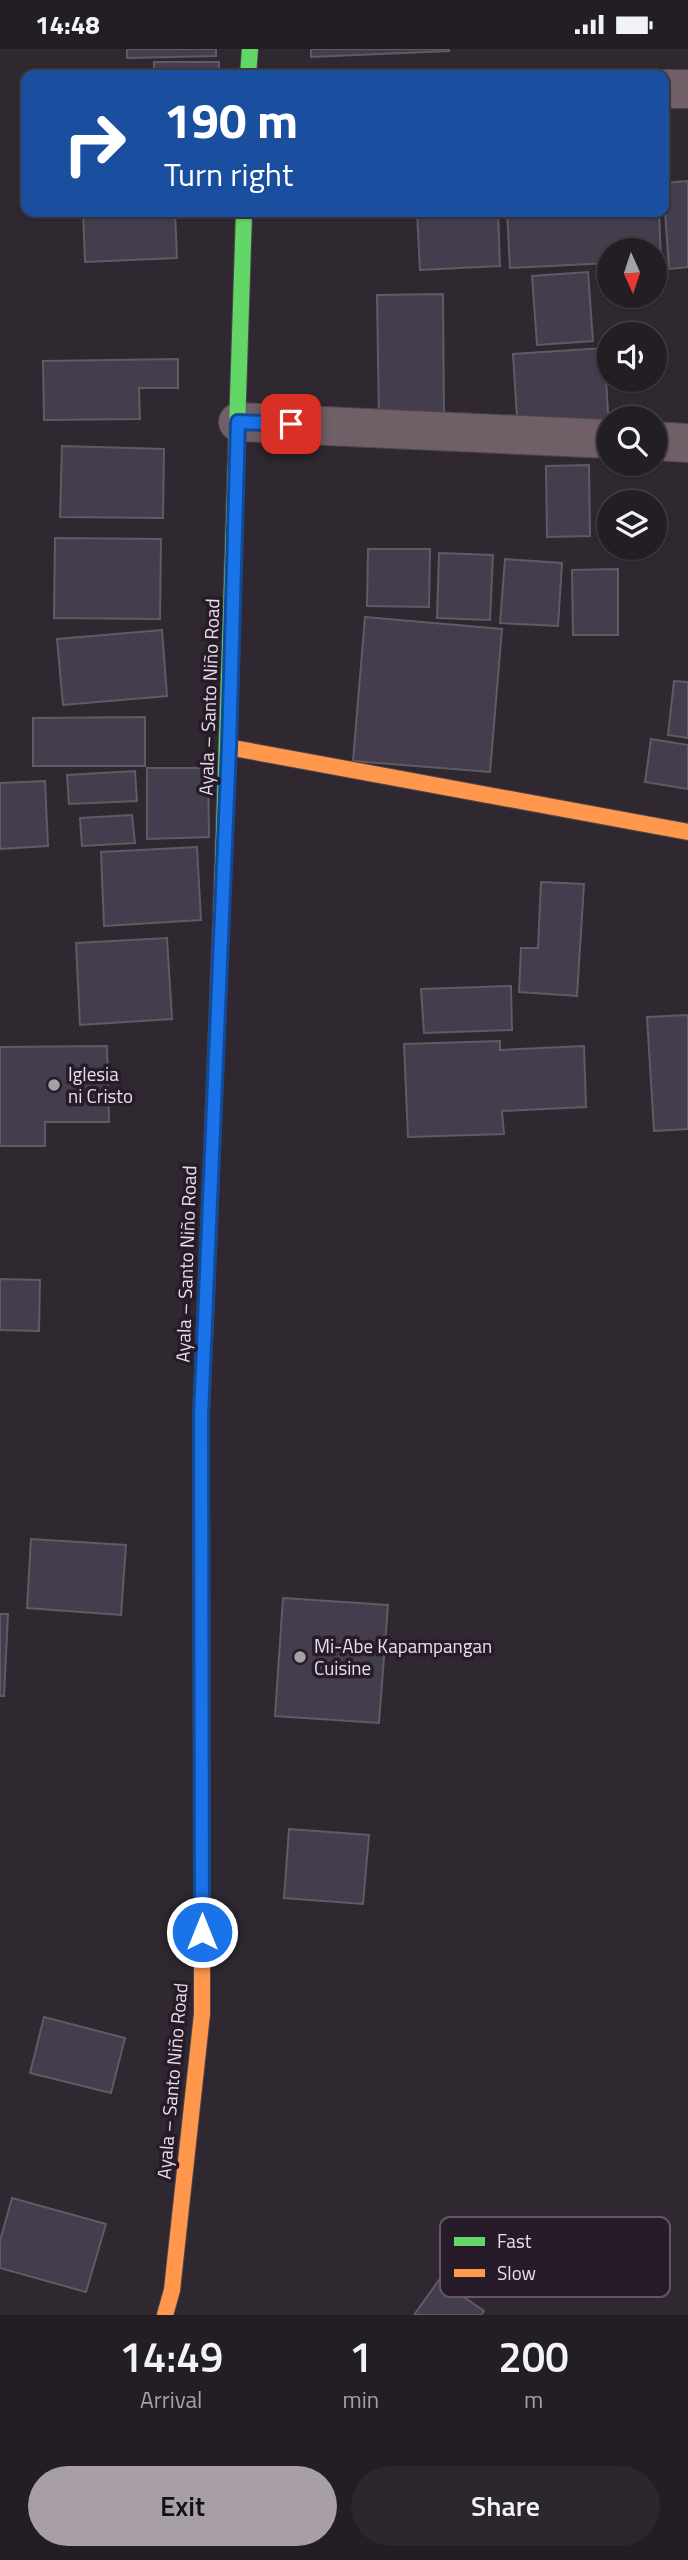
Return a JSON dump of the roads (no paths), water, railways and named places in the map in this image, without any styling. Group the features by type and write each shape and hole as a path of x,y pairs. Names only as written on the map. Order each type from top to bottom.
{"street":[{"path":"248,70 250,49"},
{"path":"669,89 688,89"},
{"name":"Ayala – Santo Niño Road","path":"164,2315 172,2290 202,2014 201,1416 229,747 244,217"},
{"path":"238,422 597,438"},
{"path":"667,442 688,443"},
{"path":"229,747 688,832"}],"place":[{"name":"Iglesia ni Cristo","path":"54,1085"},
{"name":"Mi-Abe Kapampangan Cuisine","path":"300,1657"}]}
